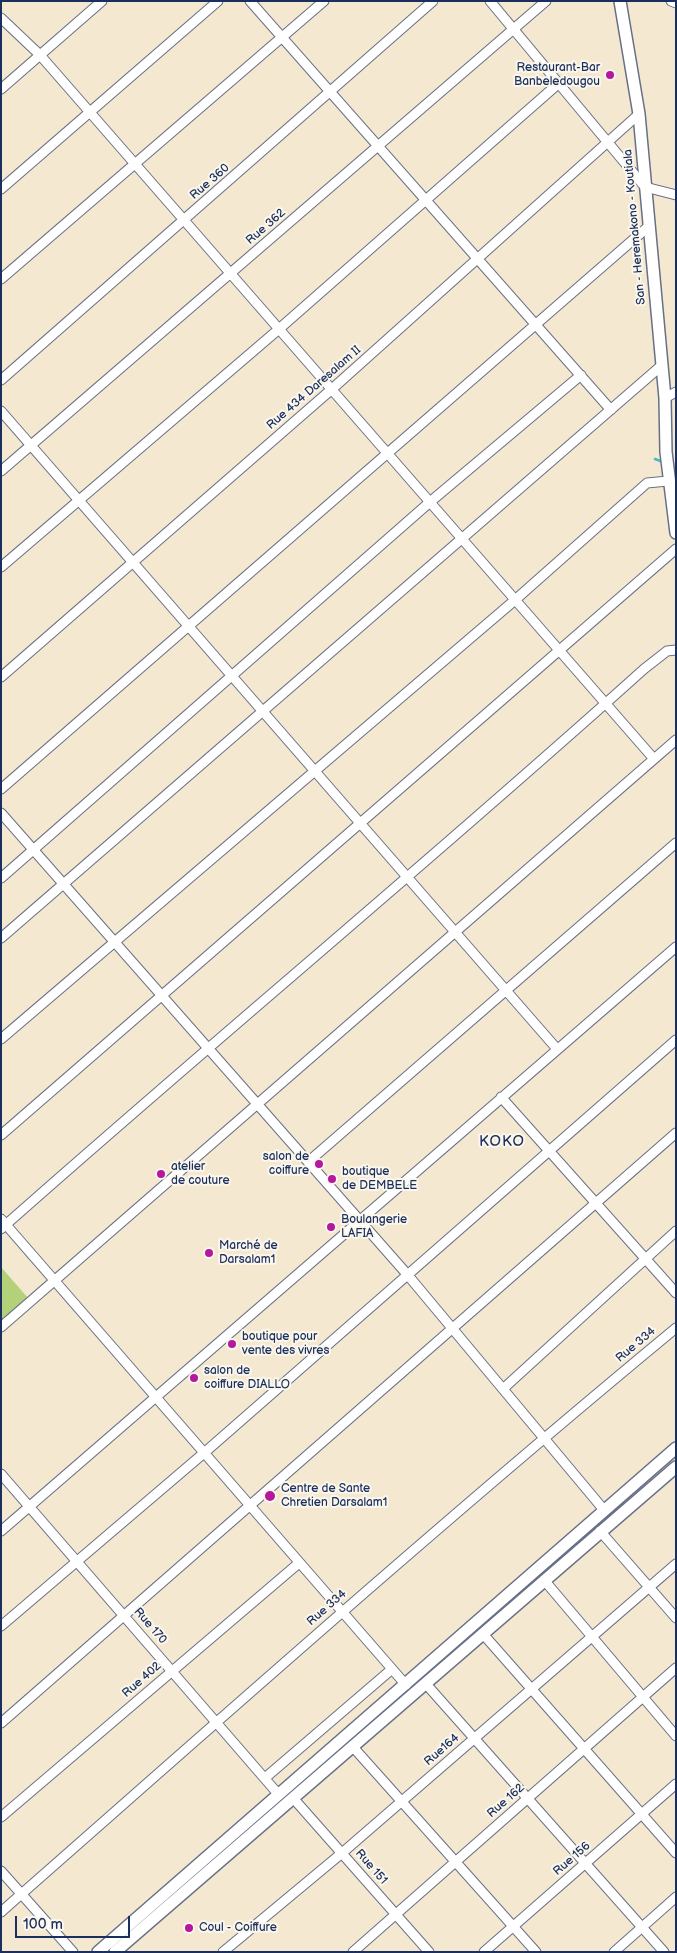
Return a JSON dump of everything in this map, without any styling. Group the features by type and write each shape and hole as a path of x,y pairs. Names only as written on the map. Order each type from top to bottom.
{"main road":[{"name":"San - Heremakono - Koutiala","path":"620,1 639,114 665,398 668,481"},
{"path":"668,481 676,533"},
{"path":"98,1952 676,1448"},
{"path":"115,1952 676,1467"}],"street":[{"path":"1,89 102,1"},
{"path":"1,189 218,1"},
{"path":"250,1 611,410"},
{"path":"1,279 324,1"},
{"name":"Rue 360","path":"1,380 185,221 433,1"},
{"path":"490,1 645,187 676,194"},
{"name":"Rue 362","path":"1,471 546,1"},
{"path":"670,1 676,3"},
{"path":"1,18 40,55 654,759"},
{"path":"1,567 280,329 559,83"},
{"name":"Rue 434 Daresalam II","path":"1,677 332,389 639,114"},
{"path":"1,789 649,226"},
{"path":"1,938 661,366"},
{"path":"1,878 430,502 581,375"},
{"path":"665,398 676,392"},
{"path":"1,411 557,1049"},
{"path":"1,1040 114,941 515,600 647,483 668,481"},
{"path":"1,1135 676,549"},
{"path":"406,1685 55,1280 3,1224 207,1047 408,877 667,651 676,650"},
{"path":"1,1327 676,740"},
{"path":"1,813 406,1273 545,1437 604,1510"},
{"path":"308,1162 505,989 676,843"},
{"path":"1,1531 676,947"},
{"path":"1,1626 204,1452 406,1273 676,1040"},
{"path":"501,1098 676,1293"},
{"path":"1,1722 676,1133"},
{"path":"504,1388 676,1231"},
{"name":"Rue 334","path":"1,1912 342,1612 545,1437 676,1328"},
{"name":"Rue 170","path":"1,1474 279,1795"},
{"path":"600,1531 676,1618"},
{"name":"Rue 402","path":"1,1818 299,1562"},
{"name":"Rue164","path":"223,1952 342,1853 676,1564"},
{"path":"544,1580 676,1736"},
{"path":"483,1634 676,1853"},
{"name":"Rue 162","path":"353,1952 676,1668"},
{"path":"265,1778 392,1669"},
{"path":"426,1684 664,1952"},
{"path":"353,1747 536,1952"},
{"name":"Rue 156","path":"484,1952 676,1784"},
{"name":"Rue 151","path":"293,1798 429,1952"},
{"path":"1,1870 72,1952"},
{"path":"614,1952 676,1897"}],"green space":[{"path":"1,1267 28,1298 1,1322"}],"waterway":[{"path":"655,459 663,462"}],"place":[{"name":"Restaurant-Bar Banbeledougou","path":"610,75"},
{"name":"salon de coiffure","path":"319,1164"},
{"name":"atelier de couture","path":"161,1174"},
{"name":"boutique de DEMBELE","path":"332,1179"},
{"name":"Boulangerie LAFIA","path":"331,1227"},
{"name":"Marché de Darsalam1","path":"209,1253"},
{"name":"boutique pour vente des vivres","path":"232,1344"},
{"name":"salon de coiffure DIALLO","path":"194,1378"},
{"name":"Centre de Sante Chretien Darsalam1","path":"270,1496"},
{"name":"Coul - Coiffure","path":"189,1928"}],"district":[{"name":"KOKO","path":"502,1142"}]}
